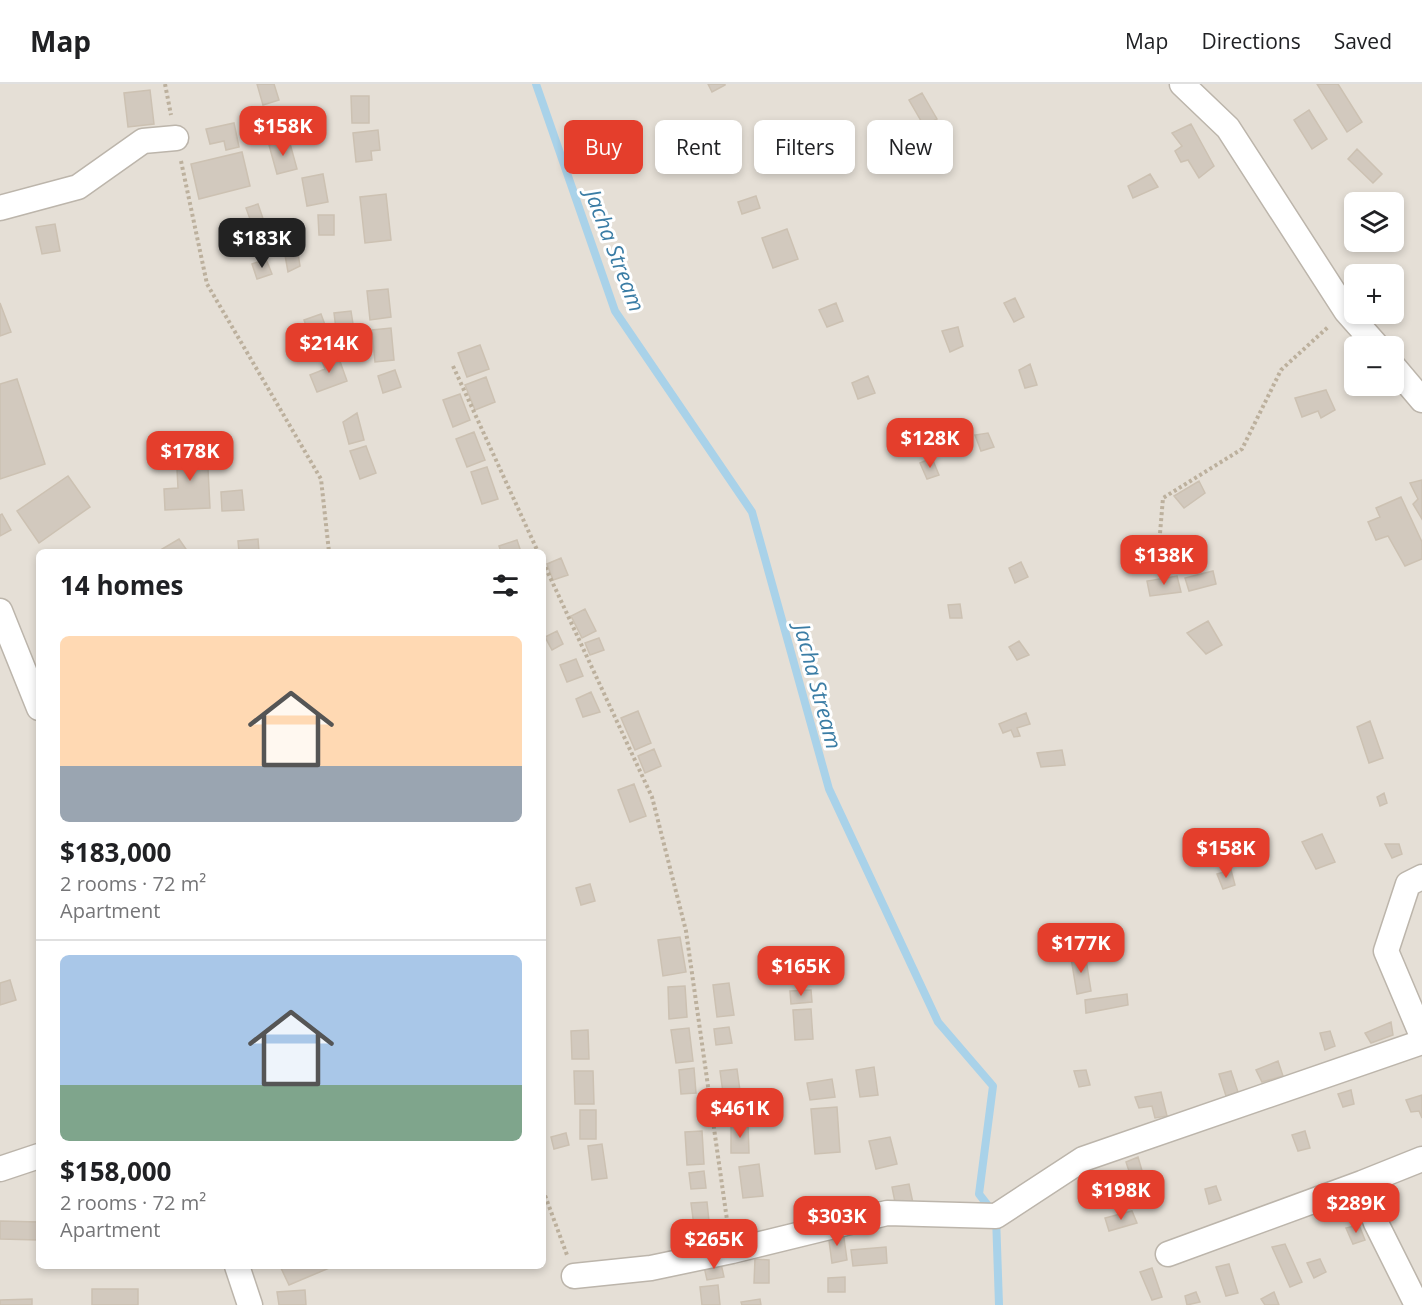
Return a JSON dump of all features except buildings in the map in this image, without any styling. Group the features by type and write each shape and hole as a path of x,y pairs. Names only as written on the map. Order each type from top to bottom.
{"street":[{"path":"1182,84 1228,128 1344,308"},
{"path":"0,208 78,187 143,141 176,138"},
{"path":"1358,324 1368,336"},
{"path":"1404,379 1422,400"},
{"path":"0,611 36,701"},
{"path":"1422,877 1408,884 1386,951 1422,1036"},
{"path":"574,1276 651,1268 732,1251 887,1213 996,1216 1083,1159 1422,1042"},
{"path":"0,1169 36,1157"},
{"path":"1168,1254 1422,1159"},
{"path":"1362,1183 1376,1223 1418,1305"},
{"path":"238,1269 250,1305"}],"path":[{"path":"165,84 207,284 321,479 329,549"},
{"path":"1158,557 1163,498 1242,449 1281,370 1344,313"},
{"path":"453,366 537,549"},
{"path":"546,568 652,797 686,931 732,1251"},
{"path":"546,1198 574,1276"}],"shaded area":[{"path":"0,84 1422,84 1422,1305 0,1305"}],"waterway":[{"name":"Jacha Stream","path":"536,84 615,311 752,512 829,789 938,1022 993,1086 979,1194 996,1216 999,1305"}]}
